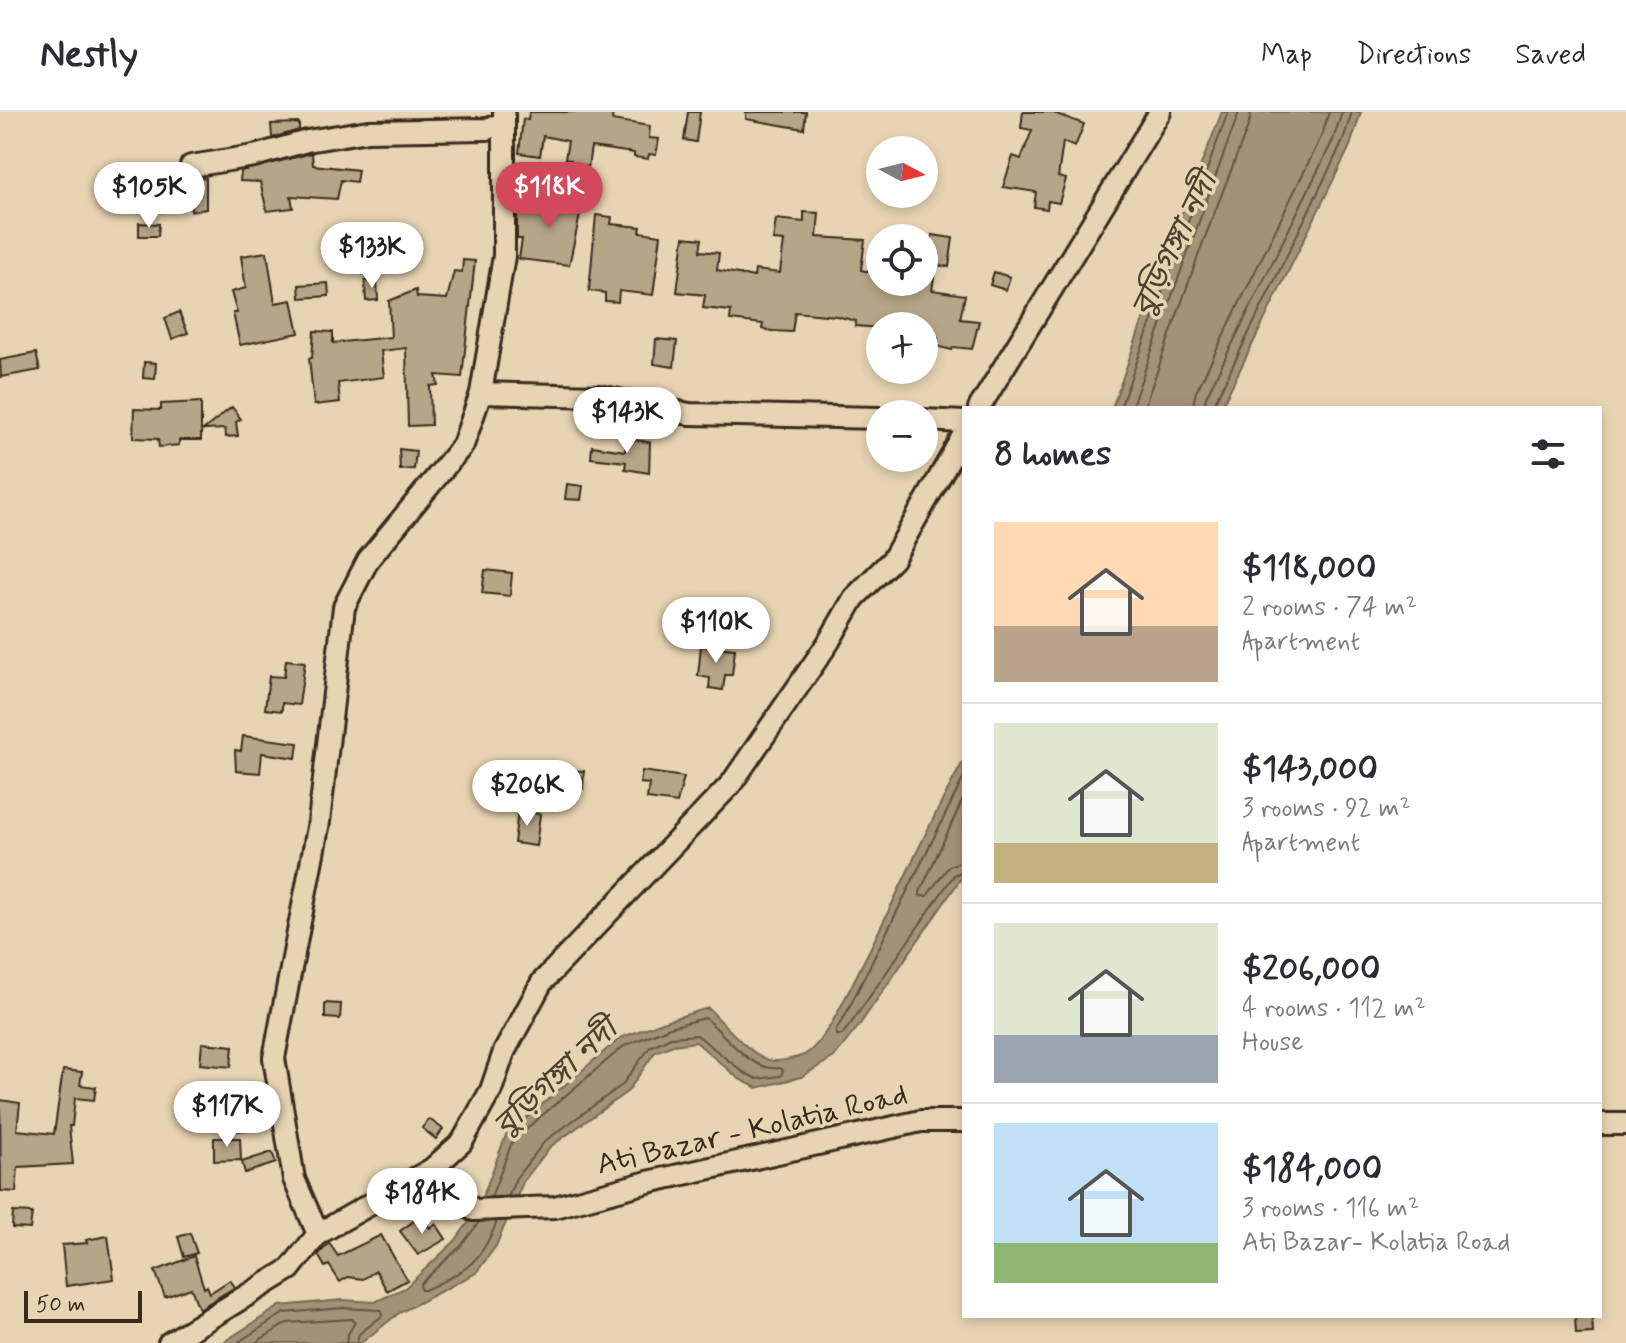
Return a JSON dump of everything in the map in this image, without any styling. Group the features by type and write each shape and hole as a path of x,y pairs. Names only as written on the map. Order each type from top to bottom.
{"street":[{"path":"980,406 1160,112"},
{"path":"191,166 254,156 307,141 368,131 487,129 504,118"},
{"path":"318,1234 294,1179 274,1058 319,822 344,607 368,560 463,445 481,393 504,256 504,118"},
{"path":"481,393 599,396 689,414 866,418"},
{"path":"938,421 962,422"},
{"path":"169,1343 290,1269 318,1234 432,1169 462,1142 491,1090 504,1052 542,982 731,784 828,643 854,598 893,559 962,438"},
{"name":"Ati Bazar - Kolatia Road","path":"432,1169 473,1210 555,1207 648,1182 921,1121 962,1121"},
{"path":"1602,1124 1626,1124"}],"water":[{"name":"বুড়িগঙ্গা নদী","path":"1222,112 1361,112 1350,146 1222,406 1113,406 1173,235"},
{"path":"962,764 962,877 834,1057 801,1077 757,1088 739,1079 696,1042 673,1045 655,1052 628,1091 550,1147 523,1182 496,1246 476,1273 399,1313 361,1343 222,1343 280,1306 342,1300 375,1302 405,1288 455,1241 478,1209 506,1135 620,1038 708,1008 748,1047 766,1059 774,1061 804,1055 822,1038 847,995"}],"building":[{"path":"529,112 613,112 612,120 650,126 649,138 659,139 656,155 649,154 648,159 634,157 634,153 591,147 588,167 570,164 571,160 565,159 568,141 543,136 540,156 519,153 523,119 528,120"},
{"path":"688,112 700,112 696,142 684,140"},
{"path":"746,112 806,112 804,129 746,119"},
{"path":"1023,112 1051,112 1084,124 1075,147 1063,142 1058,177 1066,179 1059,203 1048,201 1047,209 1034,207 1036,192 1003,187 1013,156 1021,159 1032,130 1021,128"},
{"path":"299,123 299,130 272,138 271,124"},
{"path":"312,153 313,165 358,170 356,182 341,180 337,199 291,196 293,208 267,211 260,182 240,181 241,171"},
{"path":"206,178 206,209 191,211 189,180"},
{"path":"546,191 574,194 573,205 582,206 569,265 519,259 522,239 517,239 517,209 543,212"},
{"path":"804,212 819,213 817,237 865,240 861,270 866,271 866,296 938,296 938,291 965,295 960,319 979,321 972,349 953,347 952,350 938,346 938,312 866,312 866,327 855,326 856,321 836,316 795,312 792,332 772,331 762,329 763,324 730,320 731,311 703,308 705,295 677,292 684,237 702,239 700,251 719,253 717,270 754,277 755,270 780,273 784,241 773,240 776,219 804,222"},
{"path":"596,215 612,217 611,224 641,227 640,232 661,235 653,295 619,291 618,302 605,301 605,293 589,291"},
{"path":"139,223 159,224 158,236 139,236"},
{"path":"398,226 403,250 358,260 353,236"},
{"path":"938,236 953,238 949,267 938,265"},
{"path":"267,252 275,303 292,300 299,333 240,345 231,292 246,288 241,256"},
{"path":"463,260 475,261 462,377 436,375 438,385 430,386 431,425 408,426 406,348 381,351 384,377 338,383 340,402 314,405 309,358 312,358 314,331 333,332 333,343 391,337 389,301 416,290 417,297 447,299 454,271 462,272"},
{"path":"994,272 1010,277 1006,290 990,285"},
{"path":"377,280 378,300 366,301 365,281"},
{"path":"328,283 329,296 300,298 299,285"},
{"path":"179,312 188,333 172,339 165,318"},
{"path":"656,339 677,341 674,367 654,364"},
{"path":"36,353 40,370 1,377 0,360"},
{"path":"144,362 156,363 155,379 143,378"},
{"path":"201,402 201,440 179,440 179,445 159,447 158,439 133,438 134,409 161,410 161,404"},
{"path":"232,407 241,419 236,422 238,436 226,437 225,429 203,430"},
{"path":"627,439 650,442 649,473 625,469 626,462 591,458 592,446 625,451"},
{"path":"399,449 416,451 414,469 400,470"},
{"path":"567,484 583,486 581,500 565,499"},
{"path":"485,570 512,573 510,596 482,593"},
{"path":"701,646 735,649 732,675 725,675 723,690 709,688 710,678 698,676"},
{"path":"286,660 305,662 299,705 282,703 282,711 265,709 269,676 284,677"},
{"path":"243,736 298,743 296,758 262,753 260,773 236,771 235,750 241,751"},
{"path":"565,770 584,771 583,789 556,787 557,773 565,774"},
{"path":"642,771 684,777 677,803 647,799 649,784 640,783"},
{"path":"518,811 540,814 536,846 514,843"},
{"path":"325,1003 341,1004 340,1019 325,1018"},
{"path":"202,1043 233,1046 231,1067 200,1064"},
{"path":"63,1070 82,1072 80,1085 96,1087 94,1100 75,1098 72,1126 69,1126 73,1164 18,1167 16,1192 1,1191 0,1100 20,1103 17,1130 54,1134"},
{"path":"256,1112 258,1129 235,1131 234,1114"},
{"path":"429,1119 443,1129 436,1139 422,1128"},
{"path":"214,1138 240,1138 241,1160 214,1161"},
{"path":"272,1152 276,1163 245,1173 242,1162"},
{"path":"13,1212 32,1213 30,1229 12,1228"},
{"path":"421,1216 430,1228 436,1224 446,1239 418,1255 400,1231"},
{"path":"190,1233 197,1253 184,1257 178,1237"},
{"path":"381,1235 407,1280 387,1291 376,1271 363,1279 348,1277 340,1282 318,1255 329,1243 338,1256"},
{"path":"108,1236 114,1279 66,1286 62,1245 87,1243 86,1240"},
{"path":"194,1256 204,1288 207,1286 210,1293 230,1280 235,1287 199,1309 191,1288 165,1297 155,1271"},
{"path":"1575,1318 1592,1318 1593,1333 1576,1334"}]}
